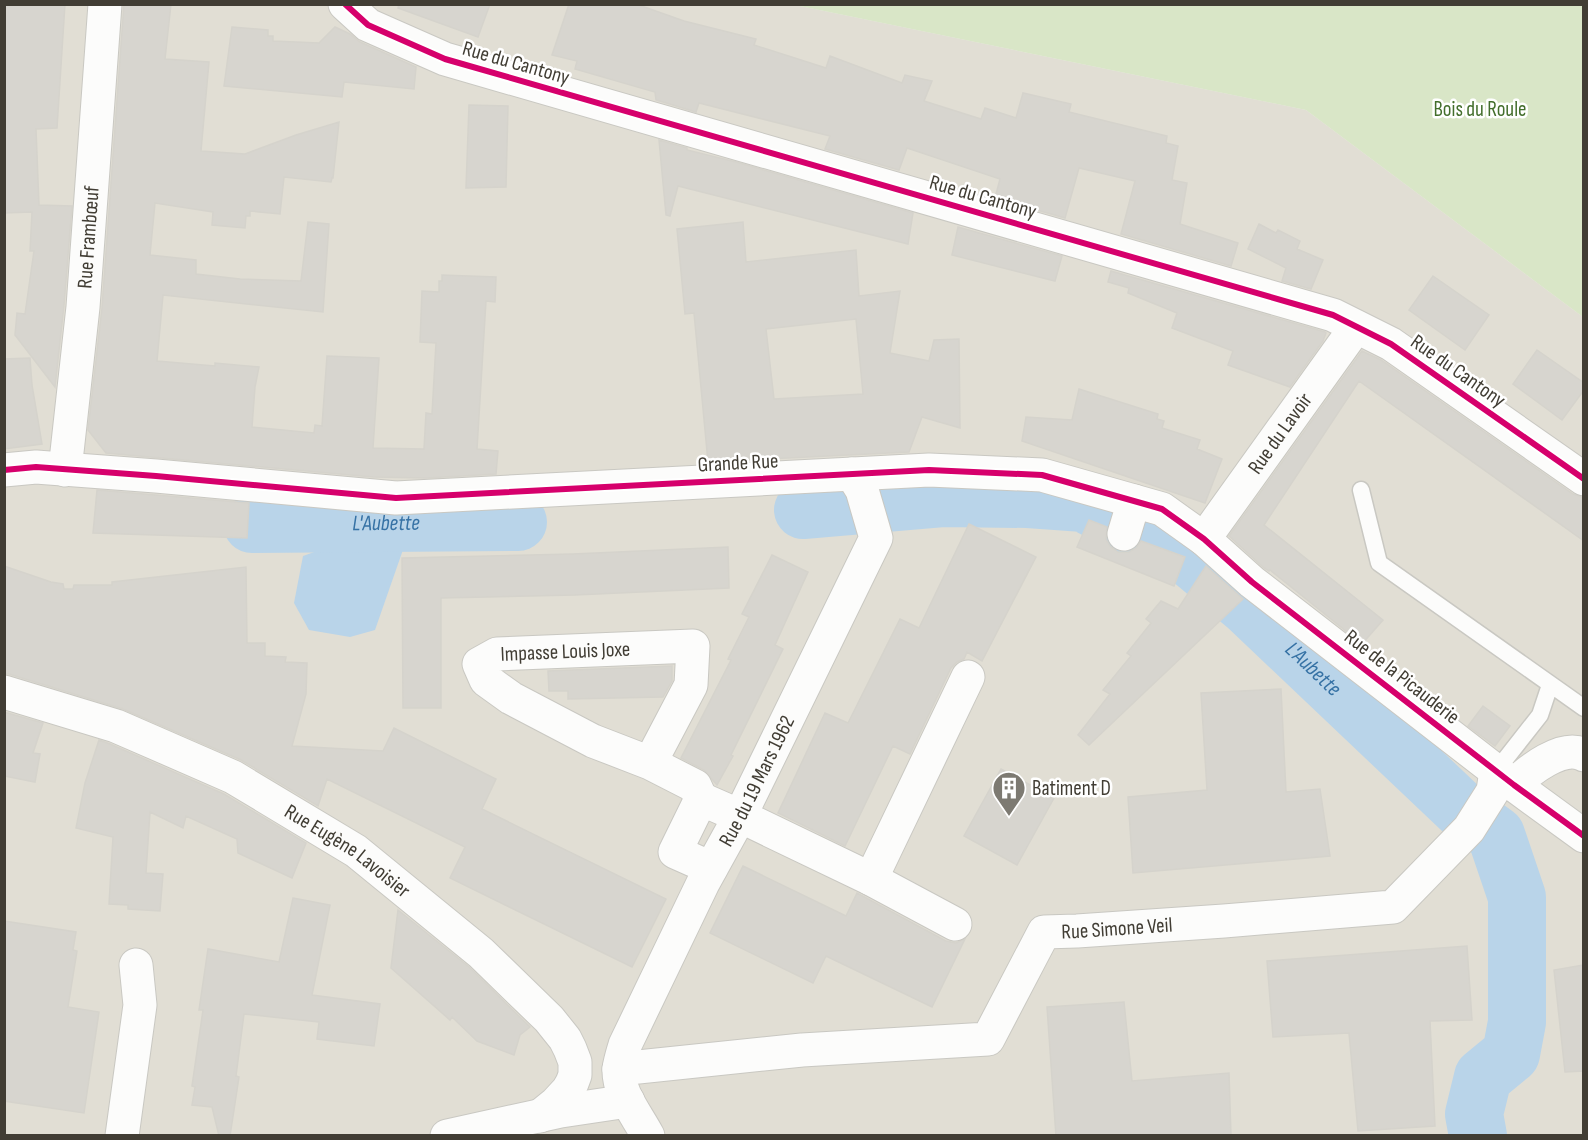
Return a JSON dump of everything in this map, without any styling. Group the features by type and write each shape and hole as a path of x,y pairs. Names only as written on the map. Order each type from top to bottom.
{"street":[{"name":"Rue Frambœuf","path":"65,470 83,307 105,4"},
{"name":"Rue du Cantony","path":"345,4 368,25 445,59 1333,315 1391,345 1584,479"},
{"name":"Rue du Lavoir","path":"1204,539 1356,327"},
{"name":"Grande Rue","path":"4,470 36,467 396,498 857,482 929,470 1042,475 1162,509 1204,539"},
{"name":"Rue du 19 Mars 1962","path":"619,1069 625,1045 876,538 857,482"},
{"path":"1124,534 1134,501"},
{"name":"Rue de la Picauderie","path":"1204,539 1252,582 1501,782 1584,836"},
{"name":"Impasse Louis Joxe","path":"651,763 691,685 693,646 497,654 479,664 486,680 511,698 593,741 651,763 695,786 701,799 871,879 955,924"},
{"path":"871,879 968,677"},
{"name":"Rue Eugène Lavoisier","path":"4,692 116,726 233,777 356,850 481,953 549,1019 565,1039 575,1062 574,1076 568,1090 540,1116"},
{"path":"1501,782 1525,774 1560,753 1580,753 1584,756"},
{"name":"Rue Simone Veil","path":"619,1069 802,1050 988,1040 1044,932 1393,907 1469,830 1501,782"},
{"path":"701,799 675,852 711,868"},
{"path":"122,1136 140,1005 136,965"},
{"path":"619,1069 621,1086 648,1136"},
{"path":"447,1136 540,1116 628,1101"}],"lane":[{"path":"1361,490 1379,563 1584,708"},
{"path":"1501,782 1540,715 1550,685"}],"shaded area":[{"path":"5,5 795,5 1306,110 1583,317 1583,1135 5,1136"}],"green space":[{"name":"Bois du Roule","path":"795,5 1583,5 1583,317 1306,110"}],"water":[{"path":"405,544 375,630 350,637 309,630 294,603 303,556 331,546"}],"building":[{"path":"4,4 65,4 57,128 36,129 39,205 72,206 55,387 15,335 17,313 25,314 34,251 30,251 32,212 4,213"},
{"path":"124,4 171,4 165,59 209,62 201,151 245,154 339,122 331,182 284,177 280,214 250,211 250,216 246,216 245,228 212,225 213,212 155,203 150,255 196,260 196,274 240,279 301,281 308,222 329,224 323,312 163,295 157,361 259,367 252,427 314,433 315,425 322,426 327,356 379,358 373,448 424,449 426,413 432,414 436,343 420,342 422,291 439,292 439,281 442,281 442,275 496,277 495,302 486,301 477,449 498,451 496,474 426,478 373,477 106,453 88,430 102,308"},
{"path":"399,4 490,4 478,37 398,8"},
{"path":"569,4 636,4 684,21 756,39 754,45 826,68 830,56 902,83 905,75 932,81 924,101 981,119 985,108 1016,118 1023,93 1071,104 1069,112 1167,136 1166,143 1178,146 1172,180 1187,183 1180,224 1238,243 1231,266 1121,234 1135,181 1079,168 1065,218 995,198 1000,179 907,148 899,170 825,149 830,136 699,103 696,112 656,100 655,92 575,69 577,61 552,55"},
{"path":"232,27 268,30 268,36 273,36 273,41 319,43 335,27 360,42 416,67 414,89 344,82 342,97 224,86"},
{"path":"469,105 508,106 506,187 466,188"},
{"path":"659,140 687,148 687,150 913,213 908,244 678,186 670,216 666,215"},
{"path":"743,222 746,262 856,250 859,296 900,291 890,353 929,361 934,340 959,339 960,428 922,417 909,452 708,462 694,313 685,314 677,229","holes":["856,319 863,394 774,399 766,329"]},
{"path":"1259,224 1276,233 1278,230 1300,241 1297,249 1323,260 1311,289 1282,281 1286,268 1248,249"},
{"path":"958,227 1062,256 1055,281 952,255"},
{"path":"1111,271 1326,333 1323,341 1290,387 1228,365 1233,351 1172,328 1177,313 1128,293 1129,288 1108,282"},
{"path":"1433,276 1489,315 1465,350 1409,310"},
{"path":"1537,350 1584,383 1584,390 1562,420 1513,384"},
{"path":"1362,351 1381,360 1573,494 1584,498 1584,541 1359,381 1264,525 1383,620 1362,644 1270,570 1264,568 1229,536"},
{"path":"30,358 42,444 4,449 4,359"},
{"path":"1079,389 1158,414 1157,419 1164,421 1162,428 1200,440 1197,449 1222,459 1205,503 1022,441 1026,417 1072,420"},
{"path":"97,490 249,503 247,538 93,533"},
{"path":"1089,520 1107,527 1106,539 1110,546 1118,552 1129,552 1141,541 1185,557 1174,586 1077,547"},
{"path":"969,524 1036,557 982,661 967,652 964,659 951,668 910,754 893,746 845,846 778,813 825,713 848,723 900,619 919,628"},
{"path":"728,547 729,588 441,598 441,708 403,708 402,558"},
{"path":"772,555 808,572 775,645 783,649 717,785 704,770 681,758 731,660 728,659 749,617 742,614"},
{"path":"4,566 63,584 64,589 73,589 74,585 112,585 112,582 246,567 247,643 265,643 265,656 286,657 285,662 307,663 306,694 292,746 383,751 394,728 496,779 482,809 666,899 632,967 450,878 465,847 327,779 318,806 241,760 123,709 4,674"},
{"path":"1206,566 1243,599 1089,745 1078,735 1110,694 1103,690 1131,656 1127,653 1151,623 1146,619 1161,601 1178,609"},
{"path":"672,666 672,681 663,697 568,699 568,691 549,691 548,671"},
{"path":"1281,689 1286,792 1320,789 1330,856 1133,873 1128,797 1207,790 1201,693"},
{"path":"1483,706 1510,726 1495,746 1468,726"},
{"path":"4,712 43,723 33,753 40,754 35,782 4,776"},
{"path":"99,740 224,794 306,843 292,878 238,853 237,839 186,816 183,828 150,812 146,873 163,874 160,911 128,909 128,905 109,904 113,837 76,828 85,783"},
{"name":"Batiment D","path":"1001,769 1054,798 1017,865 964,836"},
{"path":"743,866 846,916 857,893 946,941 956,943 965,939 932,1007 826,956 813,983 710,933"},
{"path":"293,898 330,905 312,995 380,1004 374,1046 317,1039 319,1022 244,1014 236,1076 239,1077 230,1136 219,1136 212,1107 192,1105 195,1087 192,1086 203,1010 199,1010 208,949 279,962"},
{"path":"398,910 469,967 530,1027 520,1035 514,1055 477,1041 452,1017 450,1020 391,968"},
{"path":"4,921 76,932 73,950 77,951 68,1007 99,1012 84,1113 4,1101"},
{"path":"1467,946 1472,1020 1430,1021 1435,1126 1358,1131 1349,1033 1273,1037 1267,961"},
{"path":"1584,965 1584,1071 1565,1072 1554,970"},
{"path":"1124,1002 1132,1081 1229,1073 1231,1136 1056,1136 1047,1007"}],"waterway":[{"name":"L'Aubette","path":"803,510 943,498 1028,499 1084,503 1192,560 1247,606 1462,810 1496,835 1517,897 1517,1022 1511,1054 1483,1077 1474,1114 1478,1136"},
{"name":"L'Aubette","path":"252,524 518,522"}],"cycle path":[{"path":"345,4 368,25 445,59 1333,315 1391,344 1584,479"},
{"path":"4,470 36,467 396,498 929,470 1042,475 1162,509 1204,539 1252,582 1514,785 1584,836"}],"place":[{"name":"Batiment D","path":"1009,817"}]}
